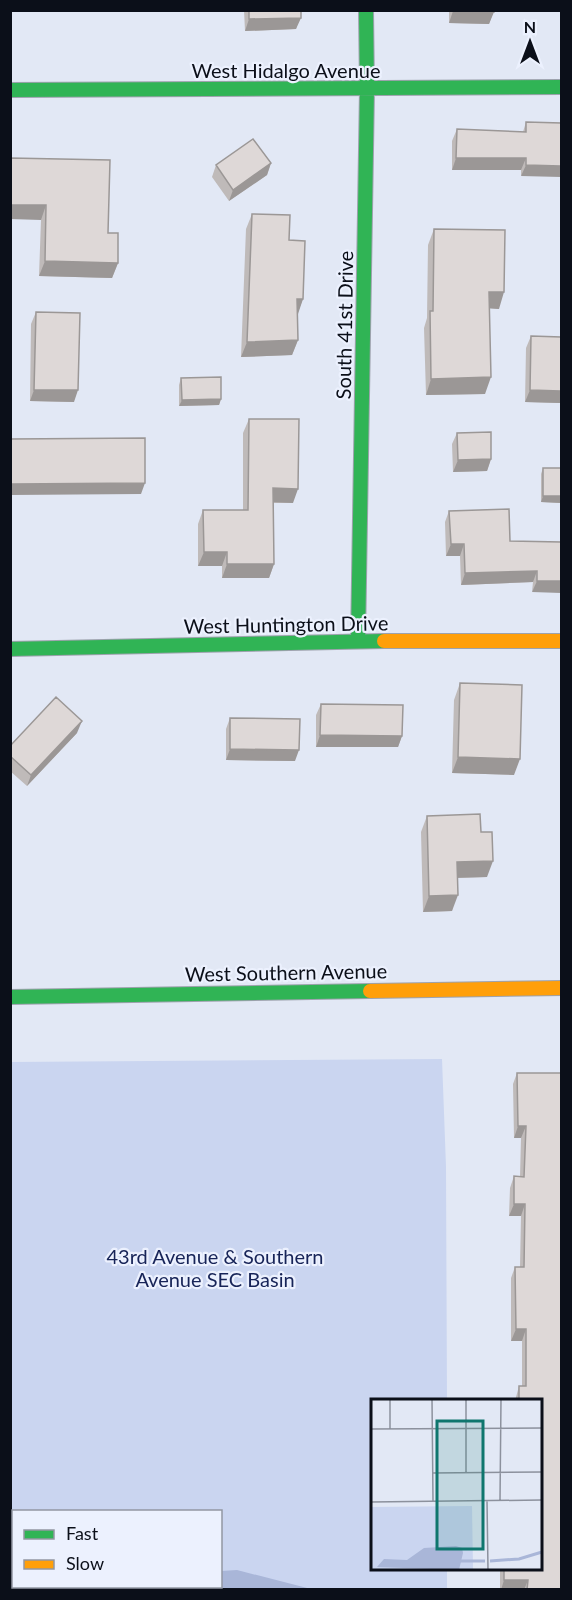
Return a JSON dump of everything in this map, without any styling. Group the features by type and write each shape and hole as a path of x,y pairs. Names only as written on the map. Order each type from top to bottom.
{"street":[{"name":"South 41st Drive","path":"358,641 368,89 366,10"},
{"name":"West Hidalgo Avenue","path":"10,90 561,87"},
{"name":"West Huntington Drive","path":"10,649 358,641 561,641"},
{"name":"West Southern Avenue","path":"10,997 561,988"}],"green space":[{"name":"43rd Avenue & Southern Avenue SEC Basin","path":"442,1059 446,1167 447,1399 371,1399 371,1570 447,1570 447,1589 11,1589 10,1062"}],"shaded area":[{"path":"237,1570 311,1589 47,1589 222,1588 222,1571"}],"building":[{"path":"249,10 301,10 301,18 249,19"},
{"path":"494,10 494,12 453,11"},
{"path":"526,122 561,123 561,166 526,165 526,158 456,158 457,129 526,132"},
{"path":"253,139 271,163 233,190 216,165"},
{"path":"10,158 110,160 108,233 118,233 118,263 45,261 46,205 10,205"},
{"path":"252,214 290,215 289,240 305,241 303,299 297,299 298,340 247,342"},
{"path":"434,229 505,230 504,292 489,292 491,377 431,379 430,311 433,311"},
{"path":"36,312 80,313 78,390 34,390"},
{"path":"531,336 561,337 561,391 530,390"},
{"path":"221,377 221,399 182,400 181,378"},
{"path":"249,419 299,419 298,489 273,488 274,564 227,564 227,552 204,552 203,510 248,510"},
{"path":"491,432 491,459 458,460 457,433"},
{"path":"145,438 145,483 10,484 10,439"},
{"path":"543,468 561,468 561,496 543,496"},
{"path":"509,509 510,541 561,542 561,581 537,581 537,571 465,573 464,544 451,544 449,511"},
{"path":"460,683 522,685 520,759 458,757"},
{"path":"56,697 82,721 31,775 10,756 10,746"},
{"path":"321,704 403,705 402,736 320,735"},
{"path":"230,718 300,719 299,750 230,749"},
{"path":"480,814 481,832 492,832 493,861 457,862 458,895 429,896 427,816"},
{"path":"517,1073 561,1073 561,1590 527,1590 528,1580 504,1580 504,1570 542,1570 542,1399 519,1399 519,1386 526,1386 526,1329 516,1329 515,1267 524,1267 525,1204 514,1204 514,1176 524,1177 526,1126 518,1126"}],"traffic: fast":[{"path":"358,641 367,89 366,10"},
{"path":"10,90 562,87"},
{"path":"10,649 384,641"},
{"path":"10,997 370,991"}],"traffic: slow":[{"path":"384,641 562,641"},
{"path":"370,991 562,988"}]}
